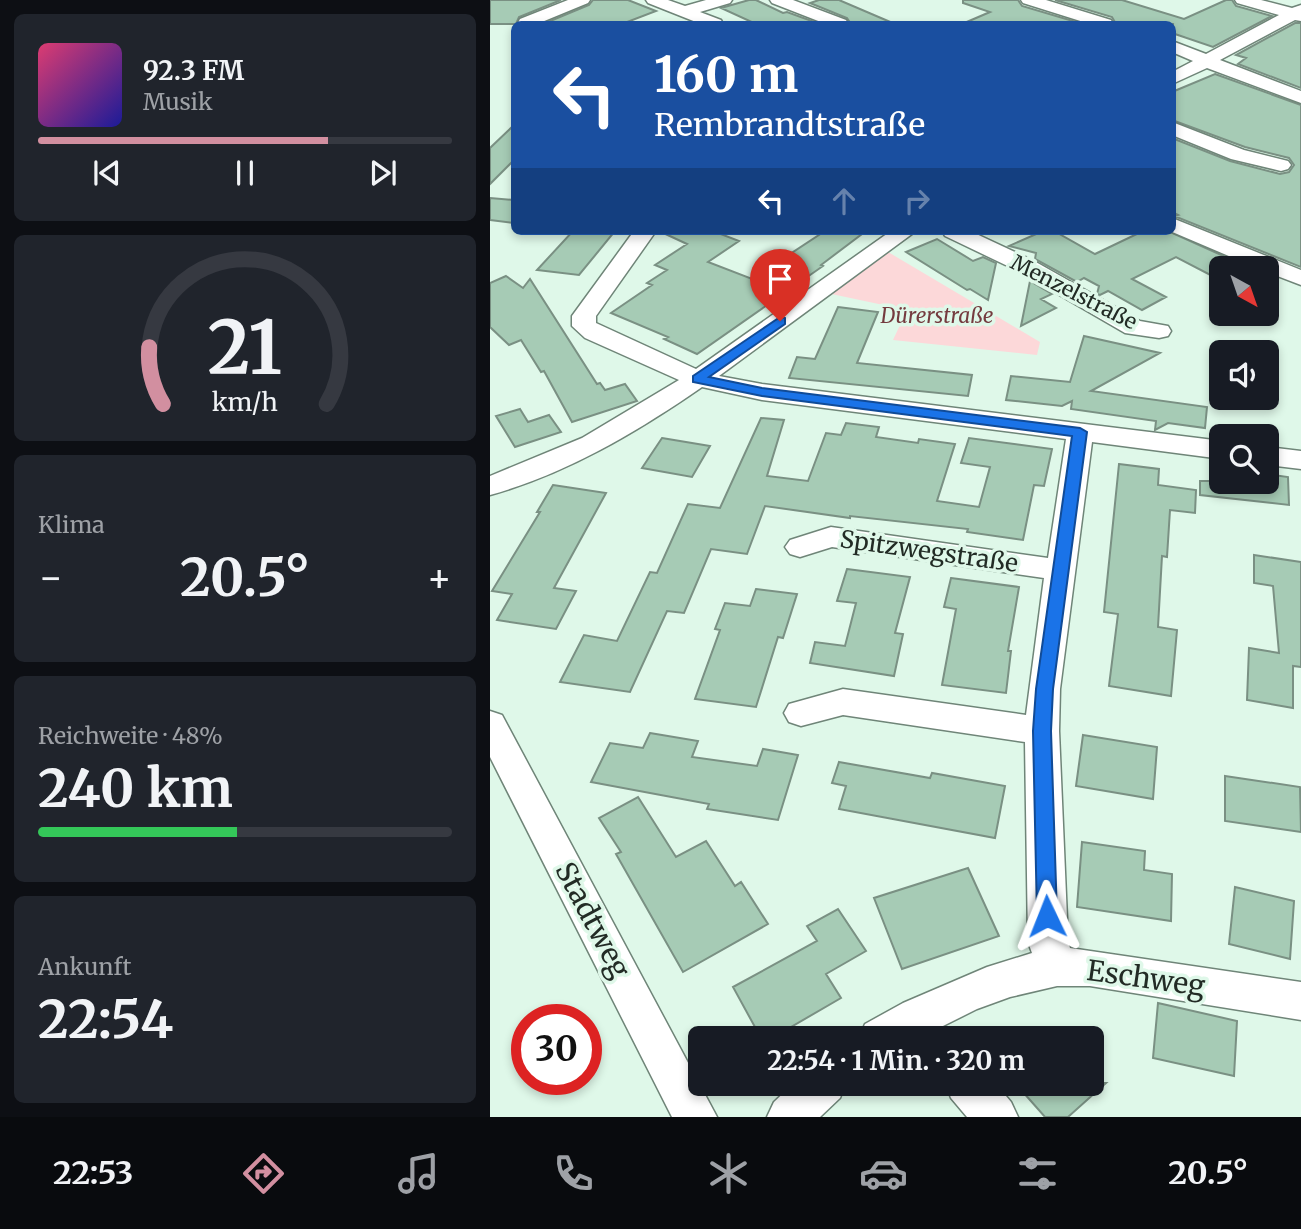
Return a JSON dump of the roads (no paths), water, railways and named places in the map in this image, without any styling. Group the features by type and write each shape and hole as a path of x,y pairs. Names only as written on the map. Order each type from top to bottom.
{"street":[{"path":"531,21 582,0"},
{"path":"654,0 708,21"},
{"path":"685,11 724,0"},
{"path":"778,0 832,21"},
{"path":"1029,0 1096,21"},
{"path":"1243,0 1298,13"},
{"path":"1176,77 1298,13"},
{"path":"1176,48 1301,97"},
{"path":"1176,130 1238,155 1281,165"},
{"path":"1176,226 1301,278"},
{"path":"642,235 584,316 584,326 594,333 698,379 762,392 1209,448"},
{"path":"490,486 588,447 646,415 899,235"},
{"name":"Menzelstraße","path":"961,235 1026,266 1135,327 1159,331"},
{"path":"1056,967 1048,942 1042,731 1044,689 1080,432"},
{"path":"1279,457 1301,460"},
{"name":"Spitzwegstraße","path":"800,547 831,537 1061,570"},
{"path":"801,713 843,702 1042,731"},
{"name":"Stadtweg","path":"490,724 695,1117"},
{"name":"Eschweg","path":"915,1026 1027,972 1056,967 1090,968 1301,1001"},
{"path":"789,1117 811,1096"},
{"path":"978,1096 996,1117"}],"park label":[{"name":"Dürerstraße","path":"937,315"}]}
